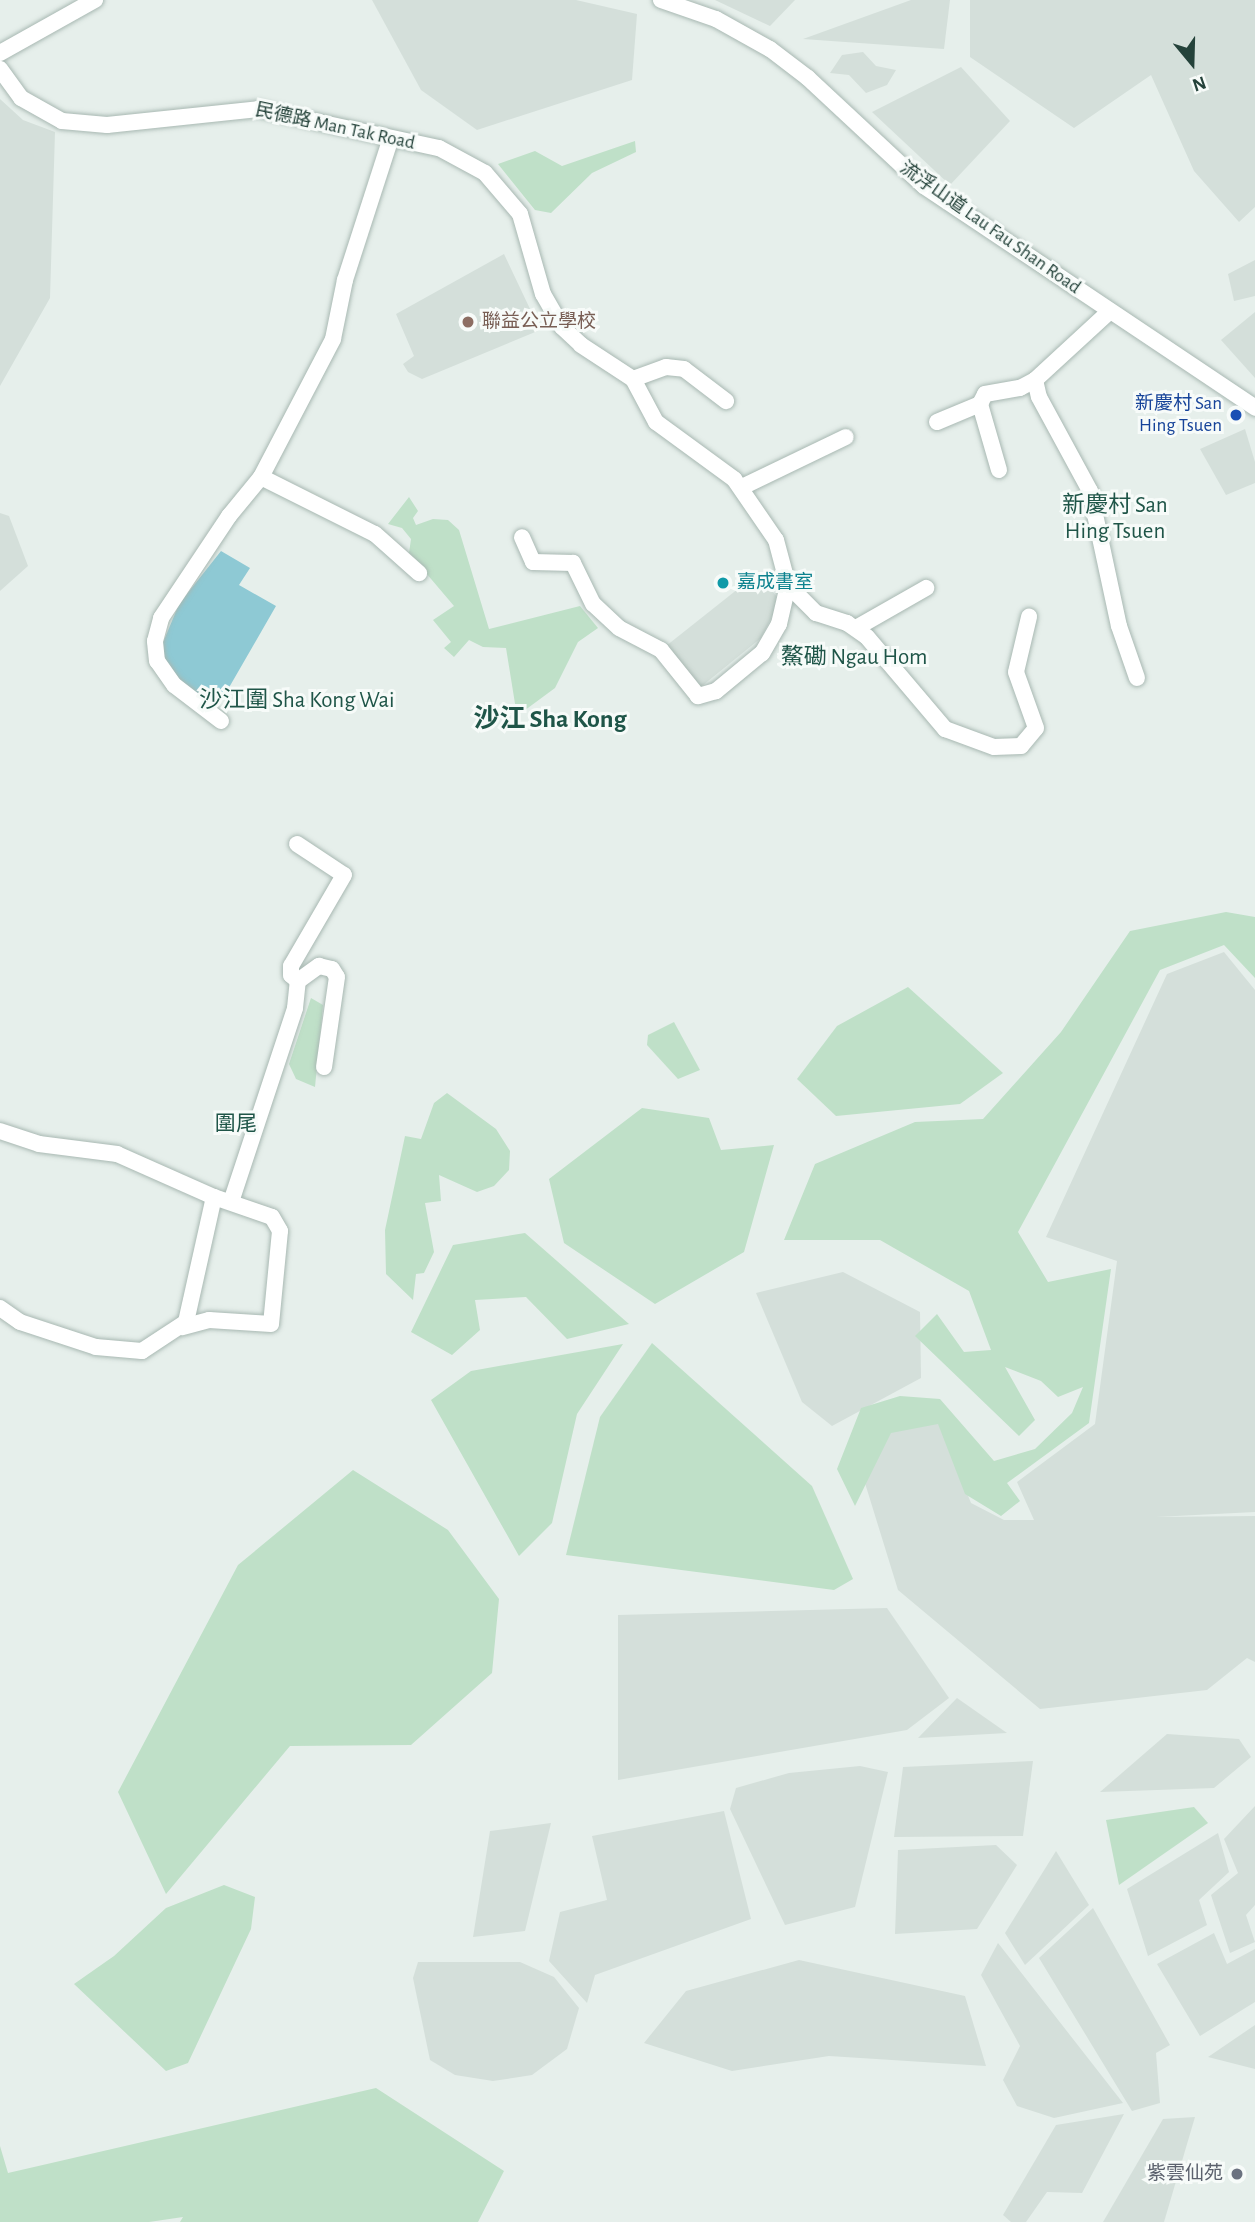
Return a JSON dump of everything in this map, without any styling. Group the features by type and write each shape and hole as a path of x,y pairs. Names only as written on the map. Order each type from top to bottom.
{"street":[{"path":"0,53 95,0"},
{"name":"流浮山道 Lau Fau Shan Road","path":"661,0 716,19 770,48 816,85 918,181 1255,408"},
{"name":"民德路 Man Tak Road","path":"0,69 29,105 49,117 76,123 107,125 258,109 390,141 439,148 466,159 505,193 528,233 535,272 562,327 581,345 634,379"},
{"path":"221,721 201,709 165,674 155,640 165,609 261,477 338,328 345,280 390,141"},
{"path":"937,422 980,404 985,394 1020,388 1035,380 1110,311"},
{"path":"726,401 684,369 666,367 634,379 656,422 742,487 776,540 788,585 816,612 856,628 945,729 979,744 1011,748 1027,743 1036,728 1016,672 1029,617"},
{"path":"1035,380 1039,397 1090,491 1118,626 1137,678"},
{"path":"980,404 999,470"},
{"path":"742,487 846,437"},
{"path":"261,477 374,534 419,573"},
{"path":"522,537 533,562 573,563 593,604 619,628 661,650 698,696 716,691 771,642 788,585"},
{"path":"856,628 926,588"},
{"path":"297,844 344,876 291,966 291,975 298,981"},
{"path":"230,1202 295,1008 298,981 319,967 332,969 337,977 324,1067"},
{"path":"0,1131 39,1144 117,1153 214,1197 265,1213 280,1231 271,1324 209,1320 182,1327 142,1351 129,1352 96,1347 20,1322 0,1308"},
{"path":"182,1327 188,1315 214,1197"}],"shaded area":[{"path":"372,0 576,0 637,14 632,80 477,130 421,90"},
{"path":"715,0 795,0 770,26"},
{"path":"911,0 950,0 944,49 803,39"},
{"path":"970,0 1255,0 1255,207 1239,222 1194,171 1151,75 1074,128 970,57"},
{"path":"863,52 876,66 896,70 887,85 866,93 849,75 830,73 842,55"},
{"path":"961,67 1010,121 950,185 872,112"},
{"path":"0,99 23,120 55,132 50,298 0,386"},
{"name":"聯益公立學校","path":"504,254 540,330 422,379 408,372 403,364 414,356 396,314"},
{"path":"1255,260 1255,296 1234,301 1228,274"},
{"path":"1255,312 1255,378 1221,340"},
{"path":"1245,429 1255,462 1255,483 1226,495 1200,449"},
{"path":"0,513 9,516 28,566 0,591"},
{"path":"758,573 780,601 761,638 697,690 666,646"},
{"path":"1224,952 1255,990 1255,1512 1156,1517 1255,1516 1255,1662 1247,1658 1207,1690 1040,1709 898,1590 852,1441 934,1411 971,1503 1004,1520 1034,1520 1017,1482 1095,1424 1117,1261 1046,1237 1167,974"},
{"path":"843,1272 920,1312 921,1378 832,1426 802,1402 756,1293"},
{"path":"887,1608 949,1698 907,1730 618,1780 618,1615"},
{"path":"957,1698 1007,1733 918,1738"},
{"path":"1167,1734 1239,1739 1251,1757 1214,1788 1100,1792"},
{"path":"1033,1761 1023,1836 894,1837 903,1767"},
{"path":"860,1766 888,1772 855,1907 785,1925 730,1809 736,1788 789,1773"},
{"path":"1255,1806 1255,1905 1246,1915 1255,1942 1230,1953 1211,1895 1238,1873 1224,1839"},
{"path":"724,1811 751,1919 595,1975 587,2003 549,1961 560,1912 607,1900 592,1836"},
{"path":"551,1823 525,1931 473,1937 490,1831"},
{"path":"1218,1833 1229,1872 1199,1900 1207,1925 1148,1956 1127,1889"},
{"path":"996,1845 1017,1865 977,1929 895,1934 898,1850"},
{"path":"1056,1851 1089,1905 1025,1965 1005,1933"},
{"path":"1093,1908 1170,2045 1156,2053 1160,2103 1132,2111 1039,1958"},
{"path":"1214,1933 1227,1964 1255,1949 1255,2002 1200,2036 1157,1964"},
{"path":"998,1943 1123,2103 1054,2118 1017,2106 1003,2080 1020,2046 981,1975"},
{"path":"799,1960 965,1996 986,2066 829,2056 732,2071 644,2043 686,1991"},
{"path":"418,1962 520,1962 554,1977 579,2008 567,2049 532,2075 493,2081 455,2075 430,2060 413,1978"},
{"path":"1255,2025 1255,2069 1208,2057"},
{"path":"1124,2114 1082,2193 1047,2192 1026,2222 1011,2222 1003,2215 1056,2125"},
{"path":"1195,2117 1164,2222 1103,2222 1163,2119"}],"green space":[{"path":"635,141 636,152 592,173 551,213 535,210 498,164 535,151 562,166"},
{"path":"409,497 418,511 413,518 416,525 433,519 448,520 459,530 489,629 580,606 598,628 578,642 555,688 517,716 506,648 483,647 469,640 454,657 444,648 451,642 433,620 454,606 409,553 411,539 402,528 388,524"},
{"path":"1226,912 1255,917 1255,978 1224,945 1160,970 1018,1232 1048,1282 1111,1269 1089,1423 1007,1483 1020,1501 1001,1516 965,1494 938,1424 891,1433 855,1506 837,1469 861,1408 900,1396 940,1399 994,1461 1035,1449 1072,1413 1083,1387 1058,1397 1041,1381 1005,1367 1035,1420 1019,1436 915,1336 937,1314 964,1352 991,1350 969,1291 880,1240 784,1240 815,1164 915,1122 983,1119 1061,1032 1130,931"},
{"path":"908,987 1003,1073 960,1104 836,1116 797,1079 837,1026"},
{"path":"311,998 323,1005 315,1087 296,1079 289,1064"},
{"path":"674,1022 700,1070 678,1079 647,1045 648,1035"},
{"path":"447,1093 496,1129 510,1151 509,1170 494,1186 477,1192 439,1175 441,1201 425,1203 434,1252 424,1273 416,1274 413,1300 386,1274 385,1230 405,1136 421,1139 434,1103"},
{"path":"642,1108 709,1118 721,1150 774,1145 744,1252 655,1304 564,1243 549,1179"},
{"path":"525,1233 629,1324 567,1339 526,1297 475,1300 480,1330 452,1355 411,1332 453,1245"},
{"path":"652,1343 812,1486 853,1579 834,1590 566,1555 600,1417"},
{"path":"623,1344 577,1414 552,1523 519,1556 431,1400 471,1371"},
{"path":"353,1470 448,1530 499,1599 492,1673 411,1745 290,1746 166,1894 118,1792 238,1565"},
{"path":"1194,1807 1208,1823 1119,1885 1106,1820"},
{"path":"224,1885 255,1897 251,1929 188,2063 166,2071 74,1984 114,1956 166,1908"},
{"path":"376,2088 504,2171 478,2222 180,2222 183,2217 149,2222 0,2222 0,2146 8,2173"}],"water":[{"path":"221,551 250,568 239,585 276,606 227,691 212,706 179,682 163,658 162,645 179,604"}],"place":[{"name":"聯益公立學校","path":"468,322"},
{"name":"新慶村 San Hing Tsuen","path":"1236,415"},
{"name":"嘉成書室","path":"723,583"},
{"name":"紫雲仙苑","path":"1237,2174"}],"district":[{"name":"新慶村 San Hing Tsuen","path":"1115,519"},
{"name":"鰲磡 Ngau Hom","path":"854,658"},
{"name":"沙江圍 Sha Kong Wai","path":"297,701"},
{"name":"沙江 Sha Kong","path":"550,720"},
{"name":"圍尾","path":"236,1124"}]}
